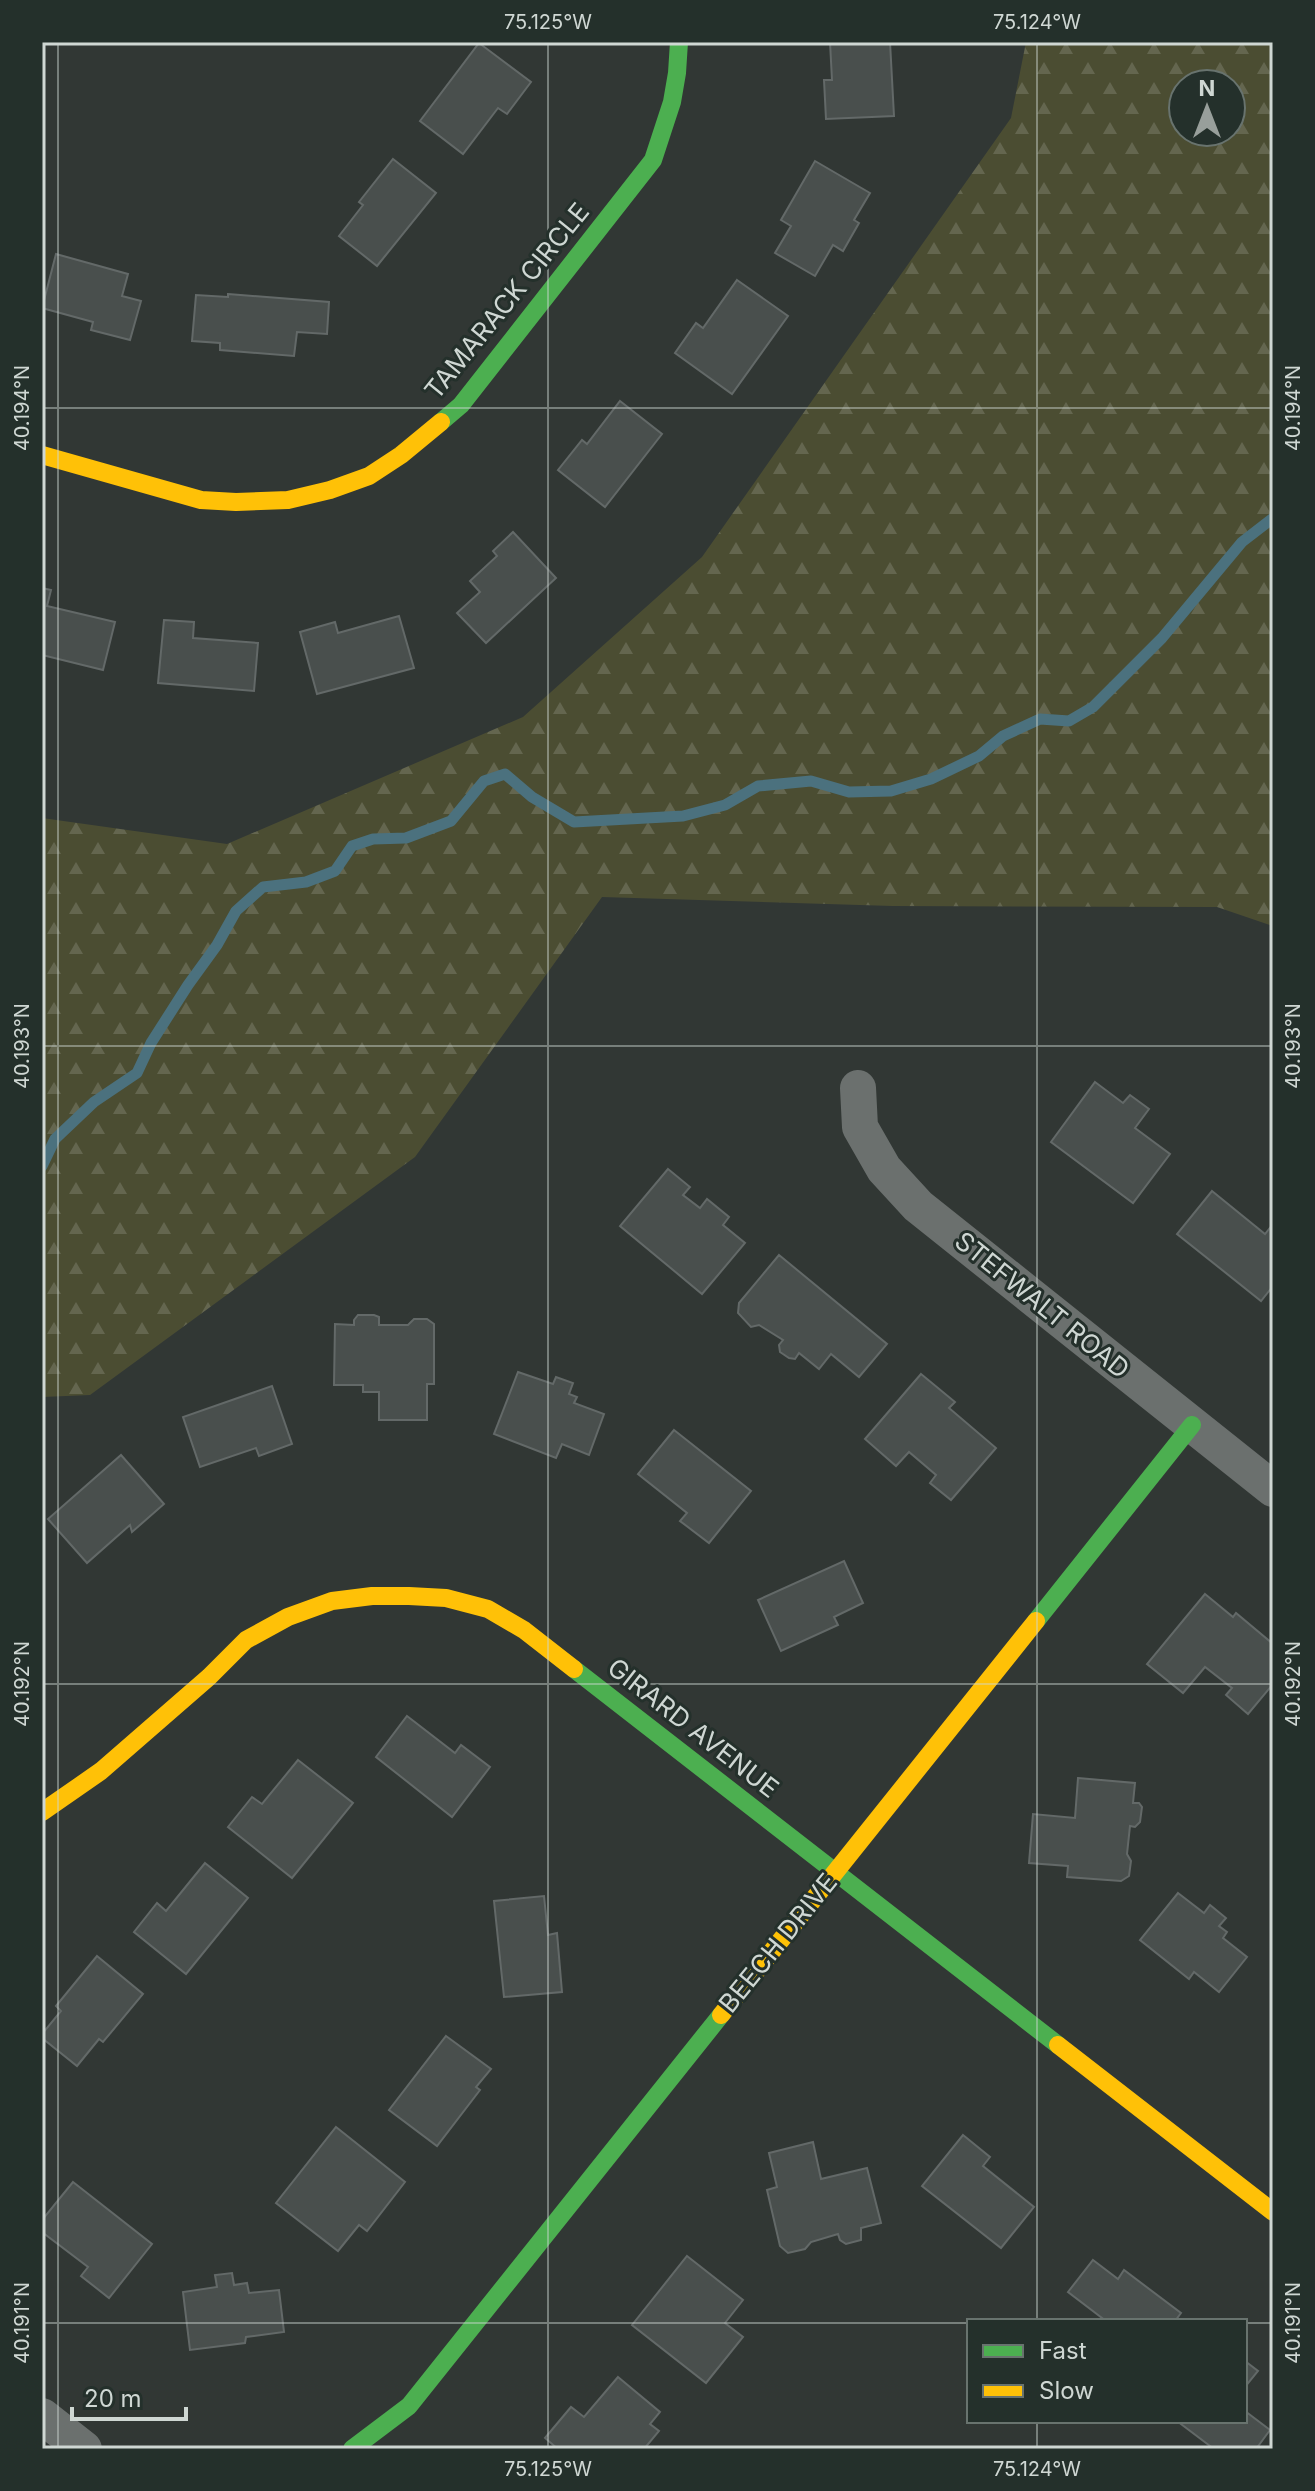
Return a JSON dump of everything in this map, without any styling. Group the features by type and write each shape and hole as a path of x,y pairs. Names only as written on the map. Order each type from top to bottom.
{"street":[{"name":"TAMARACK CIRCLE","path":"42,455 201,500 288,500 369,476 401,455 461,405 653,160 669,118 679,66 679,42"},
{"name":"STEFWALT ROAD","path":"858,1088 860,1127 884,1169 918,1206 1273,1489"},
{"name":"BEECH DRIVE","path":"352,2449 409,2406 1192,1425"},
{"name":"GIRARD AVENUE","path":"42,1812 101,1771 209,1677 246,1640 288,1617 332,1601 372,1596 433,1597 488,1609 524,1630 1273,2212"},
{"path":"42,2416 84,2449"}],"green space":[{"path":"1026,42 1273,42 1273,926 1217,907 893,906 602,897 415,1157 90,1395 42,1397 42,818 227,844 523,717 702,557 1011,118"}],"building":[{"path":"830,42 890,42 894,116 826,119 824,80 832,80"},
{"path":"479,43 531,82 507,114 498,108 463,154 420,121"},
{"path":"393,159 436,193 377,266 339,236 363,205 359,202"},
{"path":"815,161 870,193 854,220 859,223 843,251 833,245 815,276 775,253 791,226 781,220"},
{"path":"56,254 128,274 122,296 141,301 130,340 91,330 93,322 42,308"},
{"path":"737,280 788,316 732,394 675,353 696,323 703,328"},
{"path":"228,294 329,302 327,334 297,332 294,356 220,350 220,343 192,341 196,295 228,297"},
{"path":"620,401 662,434 605,507 558,470 582,440 587,444"},
{"path":"513,532 556,578 486,643 457,613 480,592 470,581 497,556 493,551"},
{"path":"42,588 51,590 47,606 115,622 103,670 42,655"},
{"path":"399,616 414,668 317,694 300,632 335,622 338,633"},
{"path":"164,620 194,622 193,638 258,643 254,691 158,683"},
{"path":"1095,1082 1123,1103 1130,1095 1149,1109 1135,1128 1170,1154 1133,1203 1051,1142"},
{"path":"668,1169 690,1187 683,1195 700,1208 707,1199 729,1217 723,1225 745,1243 702,1294 620,1226"},
{"path":"1212,1191 1265,1234 1273,1224 1273,1286 1261,1301 1177,1234"},
{"path":"779,1255 887,1344 859,1377 831,1354 819,1369 799,1353 795,1359 789,1358 780,1352 779,1345 783,1340 759,1325 751,1327 738,1313 739,1303"},
{"path":"358,1315 379,1317 379,1325 408,1325 414,1319 427,1319 434,1324 434,1384 427,1384 427,1420 379,1420 379,1392 363,1392 363,1385 334,1385 335,1324 354,1325"},
{"path":"518,1372 553,1384 556,1377 573,1383 569,1394 577,1397 574,1403 604,1414 589,1455 562,1444 556,1458 494,1434"},
{"path":"921,1374 955,1402 949,1408 996,1448 951,1500 930,1483 936,1475 909,1452 896,1466 865,1439"},
{"path":"272,1386 292,1444 259,1456 256,1448 200,1467 183,1417"},
{"path":"674,1430 751,1491 709,1543 680,1521 687,1513 638,1474"},
{"path":"121,1455 164,1504 132,1532 130,1525 87,1563 48,1519"},
{"path":"844,1561 863,1603 834,1617 838,1625 781,1651 758,1600"},
{"path":"1205,1594 1233,1617 1236,1613 1273,1644 1273,1684 1248,1714 1226,1695 1232,1688 1205,1667 1183,1693 1147,1664"},
{"path":"407,1716 455,1753 461,1745 490,1767 452,1817 376,1757"},
{"path":"298,1760 353,1803 292,1878 228,1827 252,1797 262,1804"},
{"path":"1078,1778 1135,1783 1133,1803 1139,1803 1142,1807 1140,1822 1135,1827 1130,1826 1127,1854 1131,1861 1129,1876 1121,1881 1067,1877 1068,1866 1029,1863 1033,1814 1075,1818"},
{"path":"205,1863 248,1898 186,1974 134,1932 157,1903 166,1911"},
{"path":"1178,1893 1204,1913 1210,1905 1226,1918 1219,1926 1227,1932 1223,1938 1247,1957 1219,1992 1194,1972 1189,1979 1140,1940"},
{"path":"544,1896 548,1935 557,1933 562,1992 504,1997 494,1901"},
{"path":"97,1956 143,1994 103,2042 99,2039 77,2066 42,2038 42,2034 61,2011 56,2006"},
{"path":"446,2036 491,2069 476,2087 480,2090 437,2146 389,2110"},
{"path":"336,2127 405,2182 367,2231 359,2225 338,2251 276,2203"},
{"path":"963,2135 990,2157 983,2166 1034,2207 1001,2248 922,2186"},
{"path":"813,2142 821,2179 867,2168 881,2223 861,2228 861,2240 846,2244 838,2234 788,2253 780,2246 767,2190 777,2187 769,2153"},
{"path":"73,2182 152,2244 109,2298 81,2276 88,2267 42,2232 42,2220"},
{"path":"687,2256 743,2300 725,2323 743,2337 706,2383 632,2325"},
{"path":"1093,2260 1118,2279 1124,2270 1181,2313 1176,2319 1103,2319 1068,2292"},
{"path":"232,2273 234,2285 247,2283 249,2293 279,2290 284,2332 246,2337 245,2343 190,2350 183,2292 217,2287 215,2275"},
{"path":"1247,2363 1258,2371 1247,2385"},
{"path":"618,2377 660,2412 650,2424 659,2431 644,2449 558,2449 545,2438 571,2407 584,2417"},
{"path":"1247,2413 1270,2430 1256,2449 1214,2449 1180,2423 1247,2423"}],"waterway":[{"path":"42,1166 55,1139 94,1102 137,1073 151,1043 217,945 236,911 263,887 306,882 335,871 352,846 373,839 406,838 451,821 484,781 505,774 532,797 574,822 683,816 725,805 758,786 811,781 849,792 891,791 931,779 979,756 1003,736 1040,719 1069,721 1093,707 1162,638 1242,542 1273,518"}],"traffic: fast":[{"path":"441,422 461,405 653,160 672,102 679,42"},
{"path":"1036,1621 1192,1425"},
{"path":"574,1669 1058,2045"},
{"path":"352,2449 409,2406 721,2015"}],"traffic: slow":[{"path":"42,455 201,500 288,500 369,476 401,455 441,422"},
{"path":"42,1812 101,1771 209,1677 246,1640 288,1617 332,1601 409,1596 446,1598 488,1609 524,1630 574,1669"},
{"path":"721,2015 1036,1621"},
{"path":"1058,2045 1273,2212"}]}
